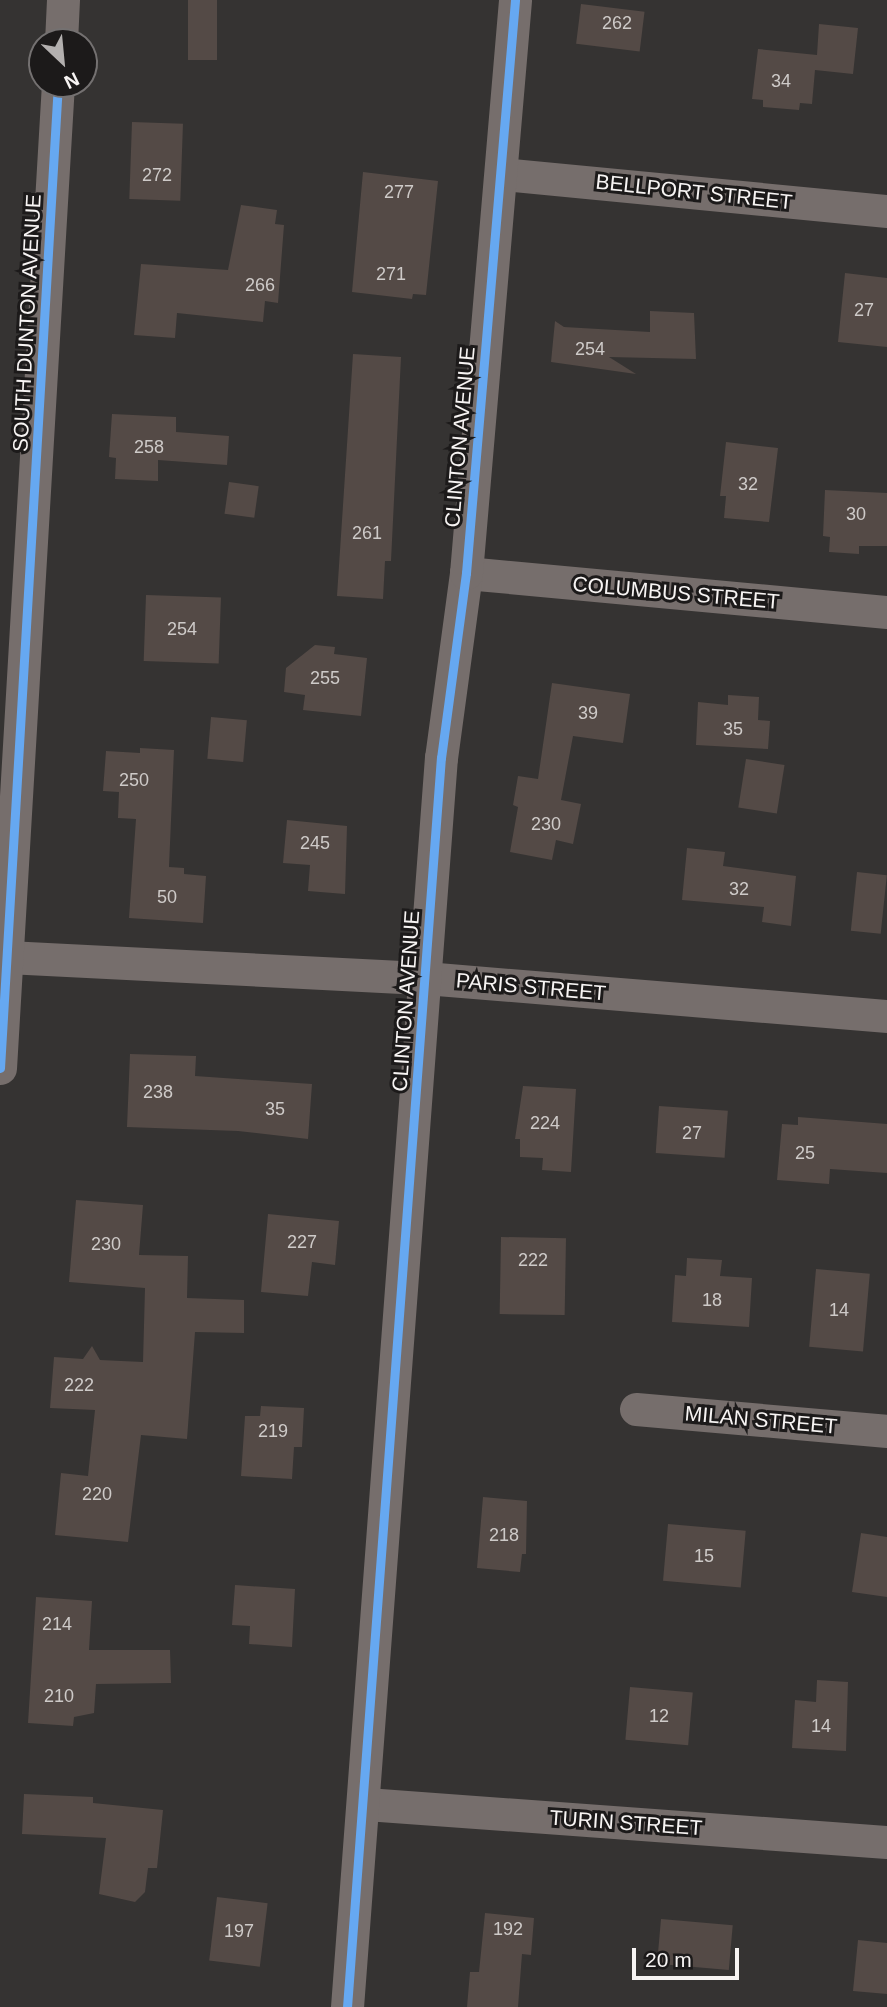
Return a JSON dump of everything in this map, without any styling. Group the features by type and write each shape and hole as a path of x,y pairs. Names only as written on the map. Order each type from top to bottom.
{"street":[{"path":"62,28 63,0"},
{"name":"CLINTON AVENUE","path":"347,2007 366,1804 441,758 466,573 515,0"},
{"name":"SOUTH DUNTON AVENUE","path":"0,1068 57,98"},
{"name":"BELLPORT STREET","path":"502,174 887,211"},
{"name":"COLUMBUS STREET","path":"466,573 887,612"},
{"name":"PARIS STREET","path":"7,957 425,978 887,1016"},
{"name":"MILAN STREET","path":"636,1409 887,1431"},
{"name":"TURIN STREET","path":"366,1804 887,1842"}],"building":[{"path":"188,0 217,0 217,60 188,60"},
{"path":"581,4 645,12 640,52 576,44"},
{"path":"819,24 858,28 853,74 815,70 812,104 800,103 799,110 763,107 763,100 752,99 758,49 817,55"},
{"path":"132,122 183,124 180,201 129,199"},
{"path":"363,172 438,181 426,295 413,294 412,299 352,292"},
{"path":"241,205 277,210 275,224 284,225 278,303 265,301 263,322 177,313 175,338 134,335 141,264 228,270"},
{"path":"845,273 887,278 887,347 838,342"},
{"path":"650,311 694,313 696,359 609,357 636,374 551,362 555,321 564,327 650,332"},
{"path":"353,354 401,357 391,561 385,561 383,599 337,596"},
{"path":"112,414 176,417 176,432 229,436 227,465 158,460 158,481 115,479 116,458 109,457"},
{"path":"726,442 778,448 769,522 724,518 726,496 720,496"},
{"path":"229,482 259,486 254,518 225,514"},
{"path":"825,490 887,493 887,546 859,546 859,554 829,552 830,537 823,536"},
{"path":"146,595 221,598 219,664 144,661"},
{"path":"315,645 335,647 334,654 367,658 361,716 303,710 305,695 284,692 286,668"},
{"path":"552,683 630,694 623,743 573,736 561,800 581,804 573,844 556,840 552,860 510,852 518,807 513,805 518,776 538,779"},
{"path":"728,695 759,697 758,720 770,721 768,749 696,745 698,702 728,705"},
{"path":"211,717 247,720 243,762 207,759"},
{"path":"140,748 174,750 169,867 184,868 184,874 206,876 203,923 129,918 136,819 118,818 119,792 103,791 106,751 140,753"},
{"path":"746,759 785,765 777,813 738,807"},
{"path":"287,820 347,826 345,894 308,891 310,865 283,863"},
{"path":"687,848 725,852 723,866 796,876 791,926 762,922 764,907 682,900"},
{"path":"857,872 887,875 881,934 851,931"},
{"path":"130,1054 196,1056 195,1076 312,1084 308,1139 238,1131 127,1127"},
{"path":"523,1086 576,1089 571,1172 542,1170 543,1158 520,1157 520,1139 515,1139"},
{"path":"659,1106 728,1111 725,1158 656,1153"},
{"path":"798,1117 887,1124 887,1173 830,1169 829,1184 777,1180 782,1124 798,1125"},
{"path":"76,1200 143,1205 139,1255 188,1256 187,1298 244,1300 244,1333 195,1332 187,1439 141,1435 128,1542 55,1535 61,1473 88,1476 95,1410 50,1408 54,1357 83,1359 92,1346 100,1360 143,1362 145,1288 69,1282"},
{"path":"268,1214 339,1221 335,1265 312,1262 308,1296 261,1292"},
{"path":"501,1237 566,1238 565,1315 500,1314"},
{"path":"687,1258 722,1260 720,1276 752,1278 749,1327 672,1322 675,1275 686,1276"},
{"path":"816,1269 870,1274 863,1351 809,1347"},
{"path":"261,1406 304,1408 302,1447 294,1447 292,1479 241,1476 245,1416 260,1416"},
{"path":"483,1497 527,1501 526,1554 522,1554 520,1572 477,1568"},
{"path":"668,1524 746,1531 741,1588 663,1581"},
{"path":"861,1533 887,1537 887,1597 852,1592"},
{"path":"235,1585 295,1589 292,1647 249,1644 250,1626 232,1625"},
{"path":"36,1597 92,1601 89,1650 170,1650 171,1683 96,1684 94,1713 74,1717 73,1726 28,1723"},
{"path":"817,1680 848,1682 846,1751 792,1748 795,1700 816,1702"},
{"path":"630,1687 693,1692 688,1745 625,1740"},
{"path":"24,1794 93,1797 93,1803 163,1810 157,1868 148,1868 145,1892 135,1902 99,1894 106,1838 22,1834"},
{"path":"217,1897 268,1903 260,1967 209,1961"},
{"path":"485,1913 534,1918 531,1955 522,1954 518,2007 467,2007 470,1972 479,1972"},
{"path":"661,1919 733,1925 729,1970 657,1964"},
{"path":"858,1940 887,1943 887,1994 853,1991"}],"cycle path":[{"path":"347,2007 441,758 466,573 515,0"},
{"path":"0,1068 57,98"}]}
